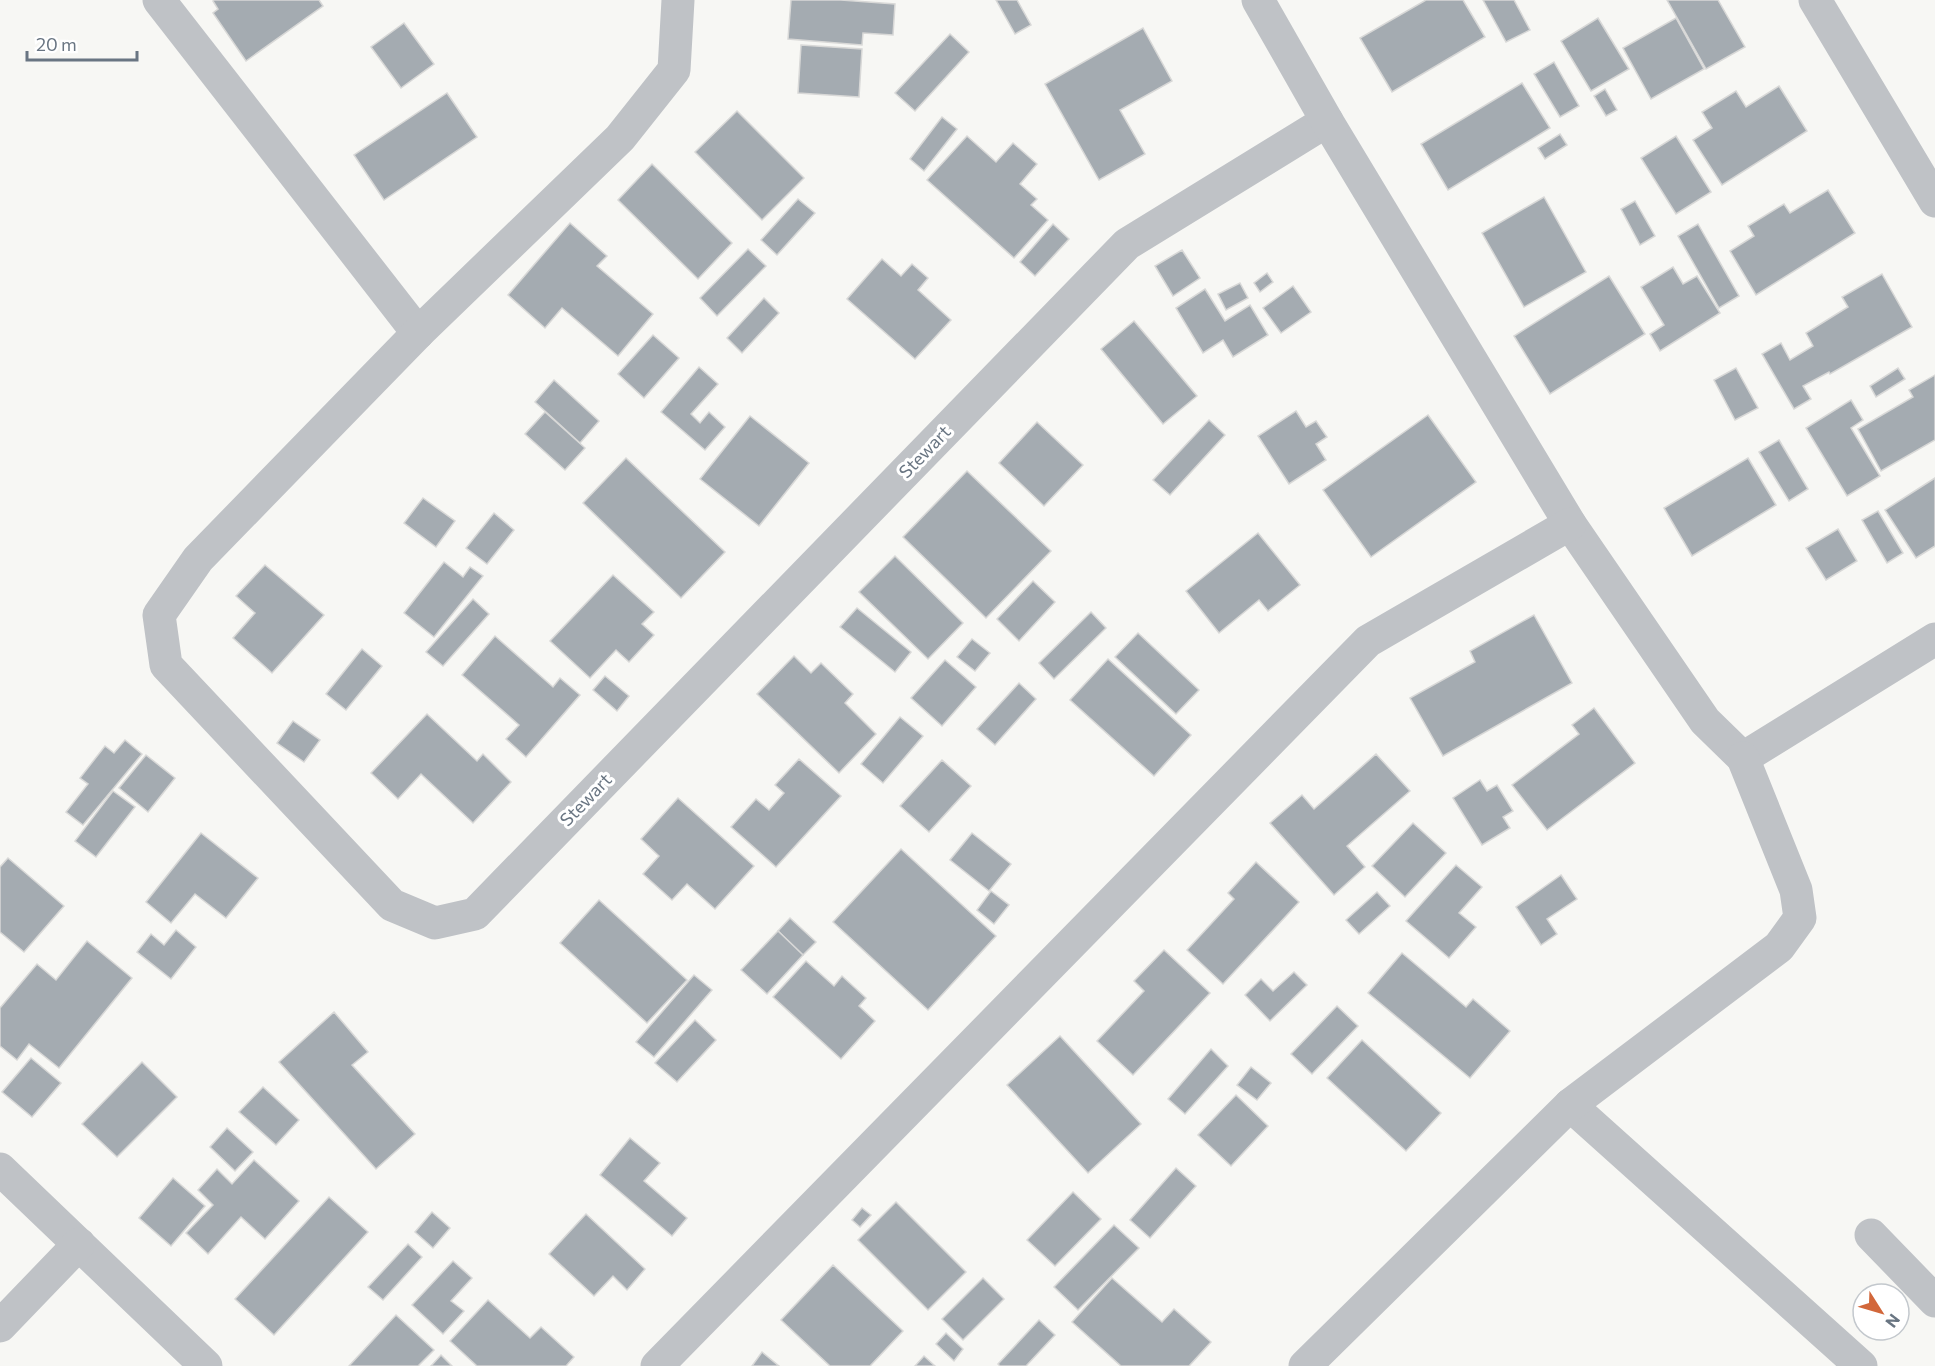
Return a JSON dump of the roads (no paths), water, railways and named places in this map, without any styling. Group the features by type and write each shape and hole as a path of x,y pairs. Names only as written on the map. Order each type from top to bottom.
{"street":[{"path":"159,0 418,333"},
{"name":"Stewart","path":"678,0 674,70 620,138 418,333 198,559 159,615 166,665 392,905 435,923 475,914 1127,244 1327,121"},
{"path":"1258,0 1327,121 1570,524 1706,721 1743,759 1796,890 1800,918 1779,947 1570,1105 1305,1366"},
{"path":"1815,0 1935,201"},
{"path":"657,1366 1368,641 1570,524"},
{"path":"1743,759 1935,639"},
{"path":"1570,1105 1862,1366"},
{"path":"0,1169 207,1366"},
{"path":"1871,1235 1935,1301"},
{"path":"0,1326 79,1244"}]}
